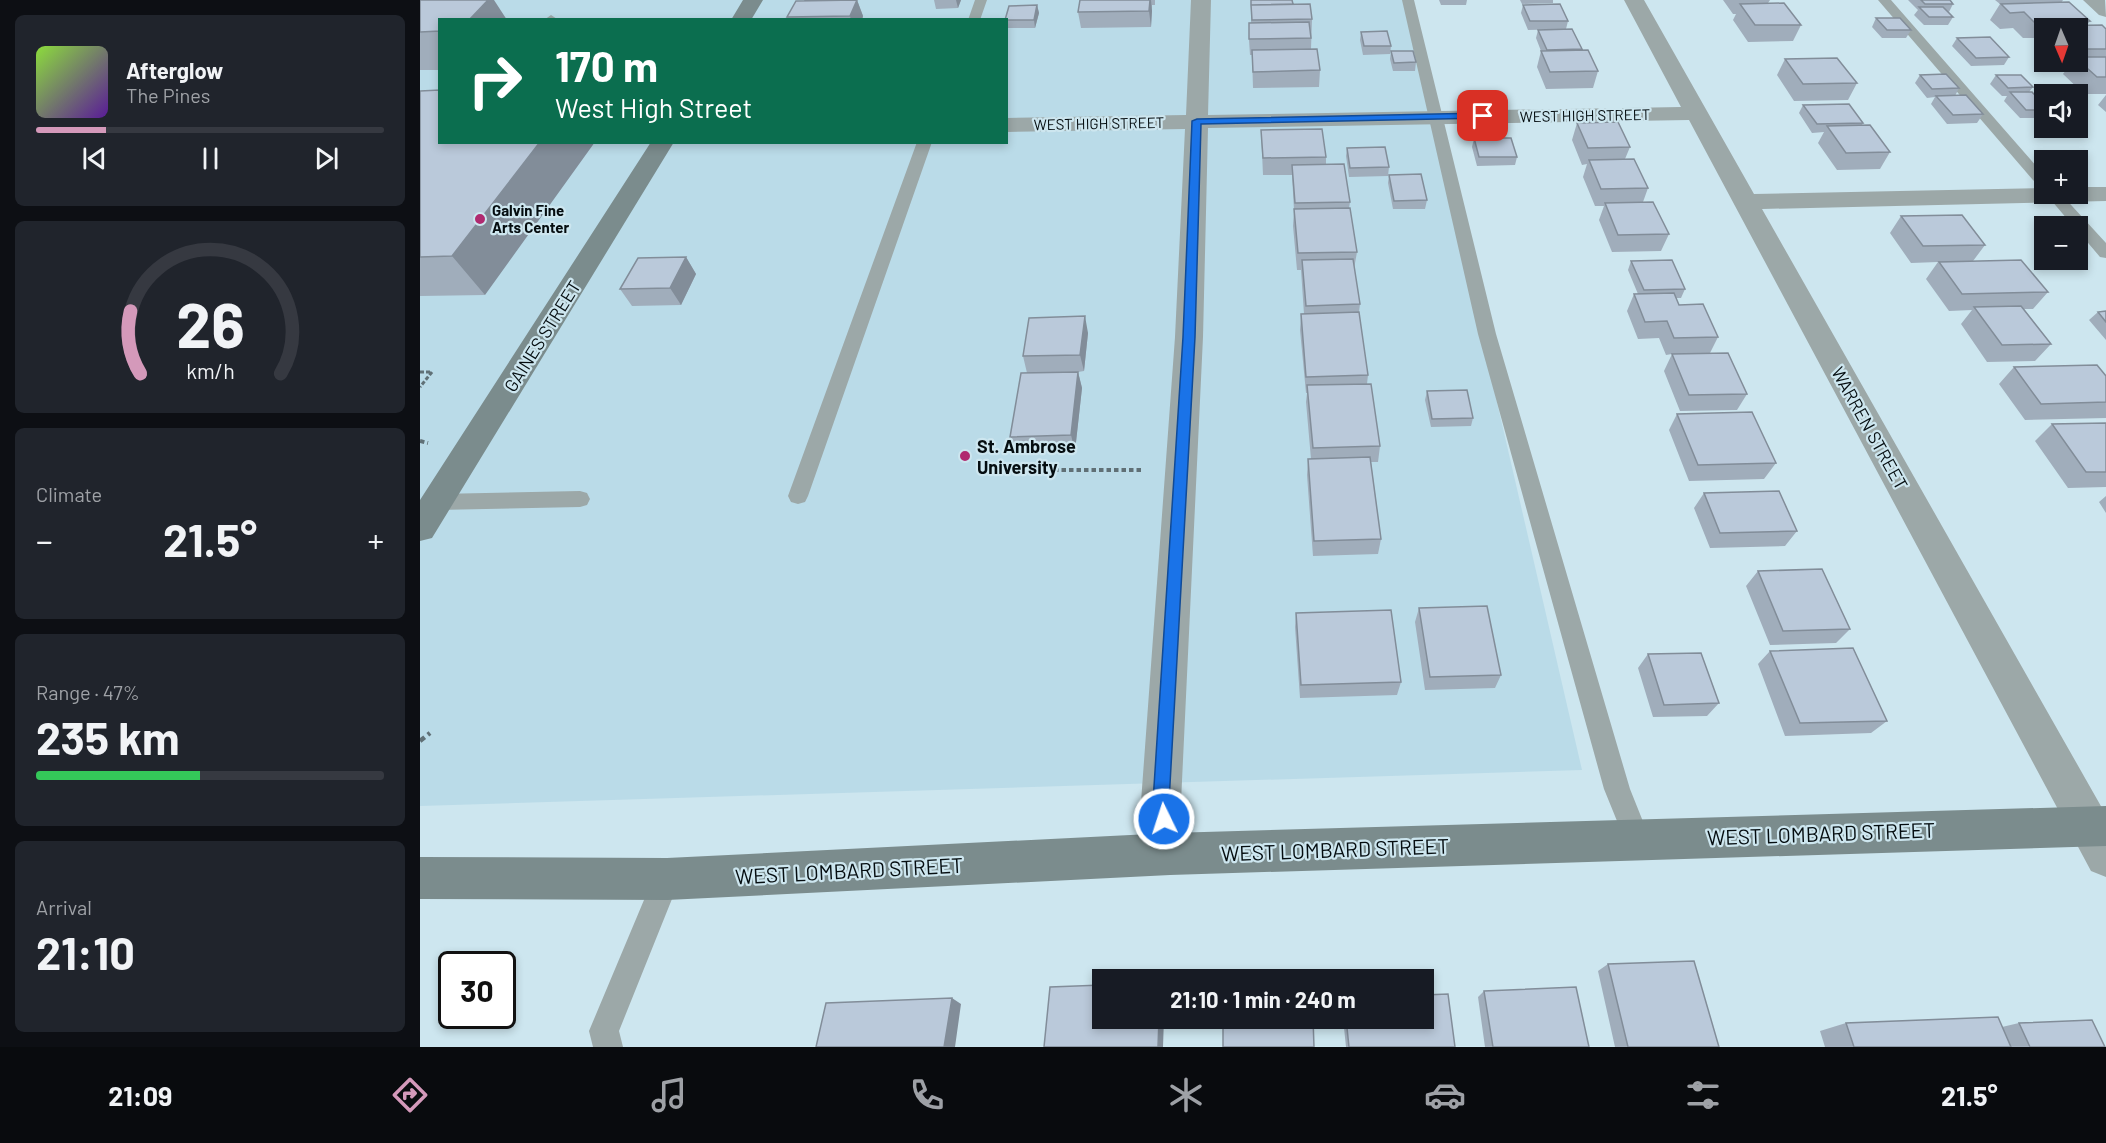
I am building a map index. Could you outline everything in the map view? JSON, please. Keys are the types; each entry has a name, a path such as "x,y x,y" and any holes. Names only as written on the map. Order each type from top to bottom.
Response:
{"street":[{"path":"742,18 753,0"},
{"path":"1170,854 1161,802 1188,349 1201,0"},
{"name":"WARREN STREET","path":"1634,0 2100,836"},
{"path":"2093,0 2106,11"},
{"name":"WEST HIGH STREET","path":"1008,125 1696,112"},
{"name":"GAINES STREET","path":"420,528 662,144"},
{"path":"1745,202 2034,192"},
{"path":"2088,193 2106,194"},
{"name":"WEST LOMBARD STREET","path":"420,878 667,879 1170,854 1637,839 2100,836"}],"lane":[{"path":"975,18 981,0"},
{"path":"1408,0 1490,345 1617,789 1637,839"},
{"path":"1884,0 2034,172"},
{"path":"798,496 924,144"},
{"path":"2063,204 2106,253"},
{"path":"437,502 580,500"},
{"path":"608,1047 604,1031 667,879"}],"path":[{"path":"420,372 432,372 420,387"},
{"path":"420,441 428,442"},
{"path":"1054,470 1154,470"},
{"path":"420,741 430,734"}],"shaded area":[{"name":"St. Ambrose University","path":"420,0 1404,0 1582,770 420,806"}],"building":[{"path":"420,0 488,0 471,18 438,18 438,31 420,32"},
{"path":"857,0 850,16 787,17 796,1"},
{"path":"1080,0 1150,0 1149,11 1078,12"},
{"path":"1251,0 1292,0 1293,4 1251,5"},
{"path":"1921,0 1950,0 1953,4 1925,4"},
{"path":"2069,2 2087,18 2034,18 2034,22 2024,12 2010,13 2001,4"},
{"path":"1784,3 1801,25 1755,25 1740,4"},
{"path":"1310,4 1312,19 1252,20 1251,5"},
{"path":"1560,4 1568,21 1530,21 1523,5"},
{"path":"1037,5 1034,20 1008,20 1006,18 1009,6"},
{"path":"1919,7 1943,7 1953,17 1929,17"},
{"path":"1876,18 1900,18 1911,30 1887,30"},
{"path":"1309,22 1311,38 1249,39 1249,23"},
{"path":"2088,25 2102,25 2106,29 2106,49 2088,49"},
{"path":"1572,29 1582,49 1547,50 1538,30"},
{"path":"1387,31 1391,46 1364,46 1361,32"},
{"path":"1990,37 2009,57 1976,58 1957,38"},
{"path":"1317,49 1320,70 1253,72 1252,50"},
{"path":"1588,50 1598,71 1550,72 1541,51"},
{"path":"1391,51 1413,51 1416,62 1394,63"},
{"path":"2088,57 2106,57 2106,77 2097,77 2088,69"},
{"path":"1837,58 1857,83 1803,84 1785,59"},
{"path":"1946,74 1959,88 1932,89 1920,75"},
{"path":"1996,75 2021,75 2033,87 2008,88"},
{"path":"438,90 438,144 538,144 452,256 420,257 420,91"},
{"path":"2010,92 2032,92 2034,94 2034,110 2026,110"},
{"path":"1966,95 1983,114 1953,115 1936,96"},
{"path":"1849,104 1863,123 1817,124 1803,105"},
{"path":"1618,122 1630,147 1588,148 1577,123"},
{"path":"1870,125 1890,152 1846,153 1827,126"},
{"path":"1322,129 1326,157 1263,158 1261,130"},
{"path":"1474,138 1511,138 1517,157 1479,157"},
{"path":"1385,147 1389,167 1350,168 1347,148"},
{"path":"1634,159 1648,188 1601,189 1589,160"},
{"path":"1344,164 1350,202 1295,203 1292,165"},
{"path":"1421,174 1427,200 1394,201 1389,175"},
{"path":"1653,202 1669,234 1618,235 1605,203"},
{"path":"1350,208 1357,252 1298,253 1294,209"},
{"path":"1962,215 1985,245 1923,246 1901,216"},
{"path":"686,257 670,288 620,289 638,258"},
{"path":"1353,259 1360,304 1306,306 1302,260"},
{"path":"1672,260 1685,289 1644,290 1631,261"},
{"path":"2021,260 2048,292 1962,294 1939,262"},
{"path":"1674,293 1679,305 1703,304 1718,337 1674,338 1667,321 1645,322 1634,294"},
{"path":"2021,306 2051,344 2002,345 1974,307"},
{"path":"2106,311 2106,322 2098,312"},
{"path":"1359,312 1368,375 1306,377 1301,314"},
{"path":"1085,316 1080,355 1023,356 1029,318"},
{"path":"1728,353 1747,394 1689,395 1672,354"},
{"path":"2097,365 2106,376 2106,402 2041,404 2014,367"},
{"path":"1078,372 1071,435 1010,437 1021,373"},
{"path":"1371,384 1380,446 1313,448 1307,385"},
{"path":"1467,390 1473,418 1432,419 1427,391"},
{"path":"1752,412 1776,463 1698,465 1677,414"},
{"path":"2106,423 2106,472 2086,472 2052,424"},
{"path":"1370,457 1381,539 1314,541 1308,459"},
{"path":"1779,491 1797,531 1720,533 1704,493"},
{"path":"1822,569 1850,629 1783,631 1758,571"},
{"path":"1487,606 1501,675 1430,677 1419,608"},
{"path":"1391,610 1401,682 1301,685 1296,613"},
{"path":"1853,648 1887,721 1800,723 1770,651"},
{"path":"1701,653 1719,703 1664,705 1648,654"},
{"path":"1694,961 1719,1047 1628,1047 1608,964"},
{"path":"1092,985 1092,1029 1159,1029 1158,1047 1044,1047 1050,987"},
{"path":"1576,987 1589,1047 1493,1047 1484,991"},
{"path":"1448,994 1455,1047 1349,1047 1347,1029 1434,1029 1434,995"},
{"path":"952,998 944,1047 816,1047 826,1003"},
{"path":"1998,1017 2011,1047 1854,1047 1846,1023"},
{"path":"2092,1020 2105,1047 2030,1047 2019,1023"},
{"path":"1223,1029 1313,1029 1314,1047 1223,1047"}],"place":[{"name":"Galvin Fine Arts Center","path":"480,219"},
{"name":"St. Ambrose University","path":"965,456"}],"route":[{"path":"1164,819 1161,802 1189,337 1197,121 1483,116"}]}
